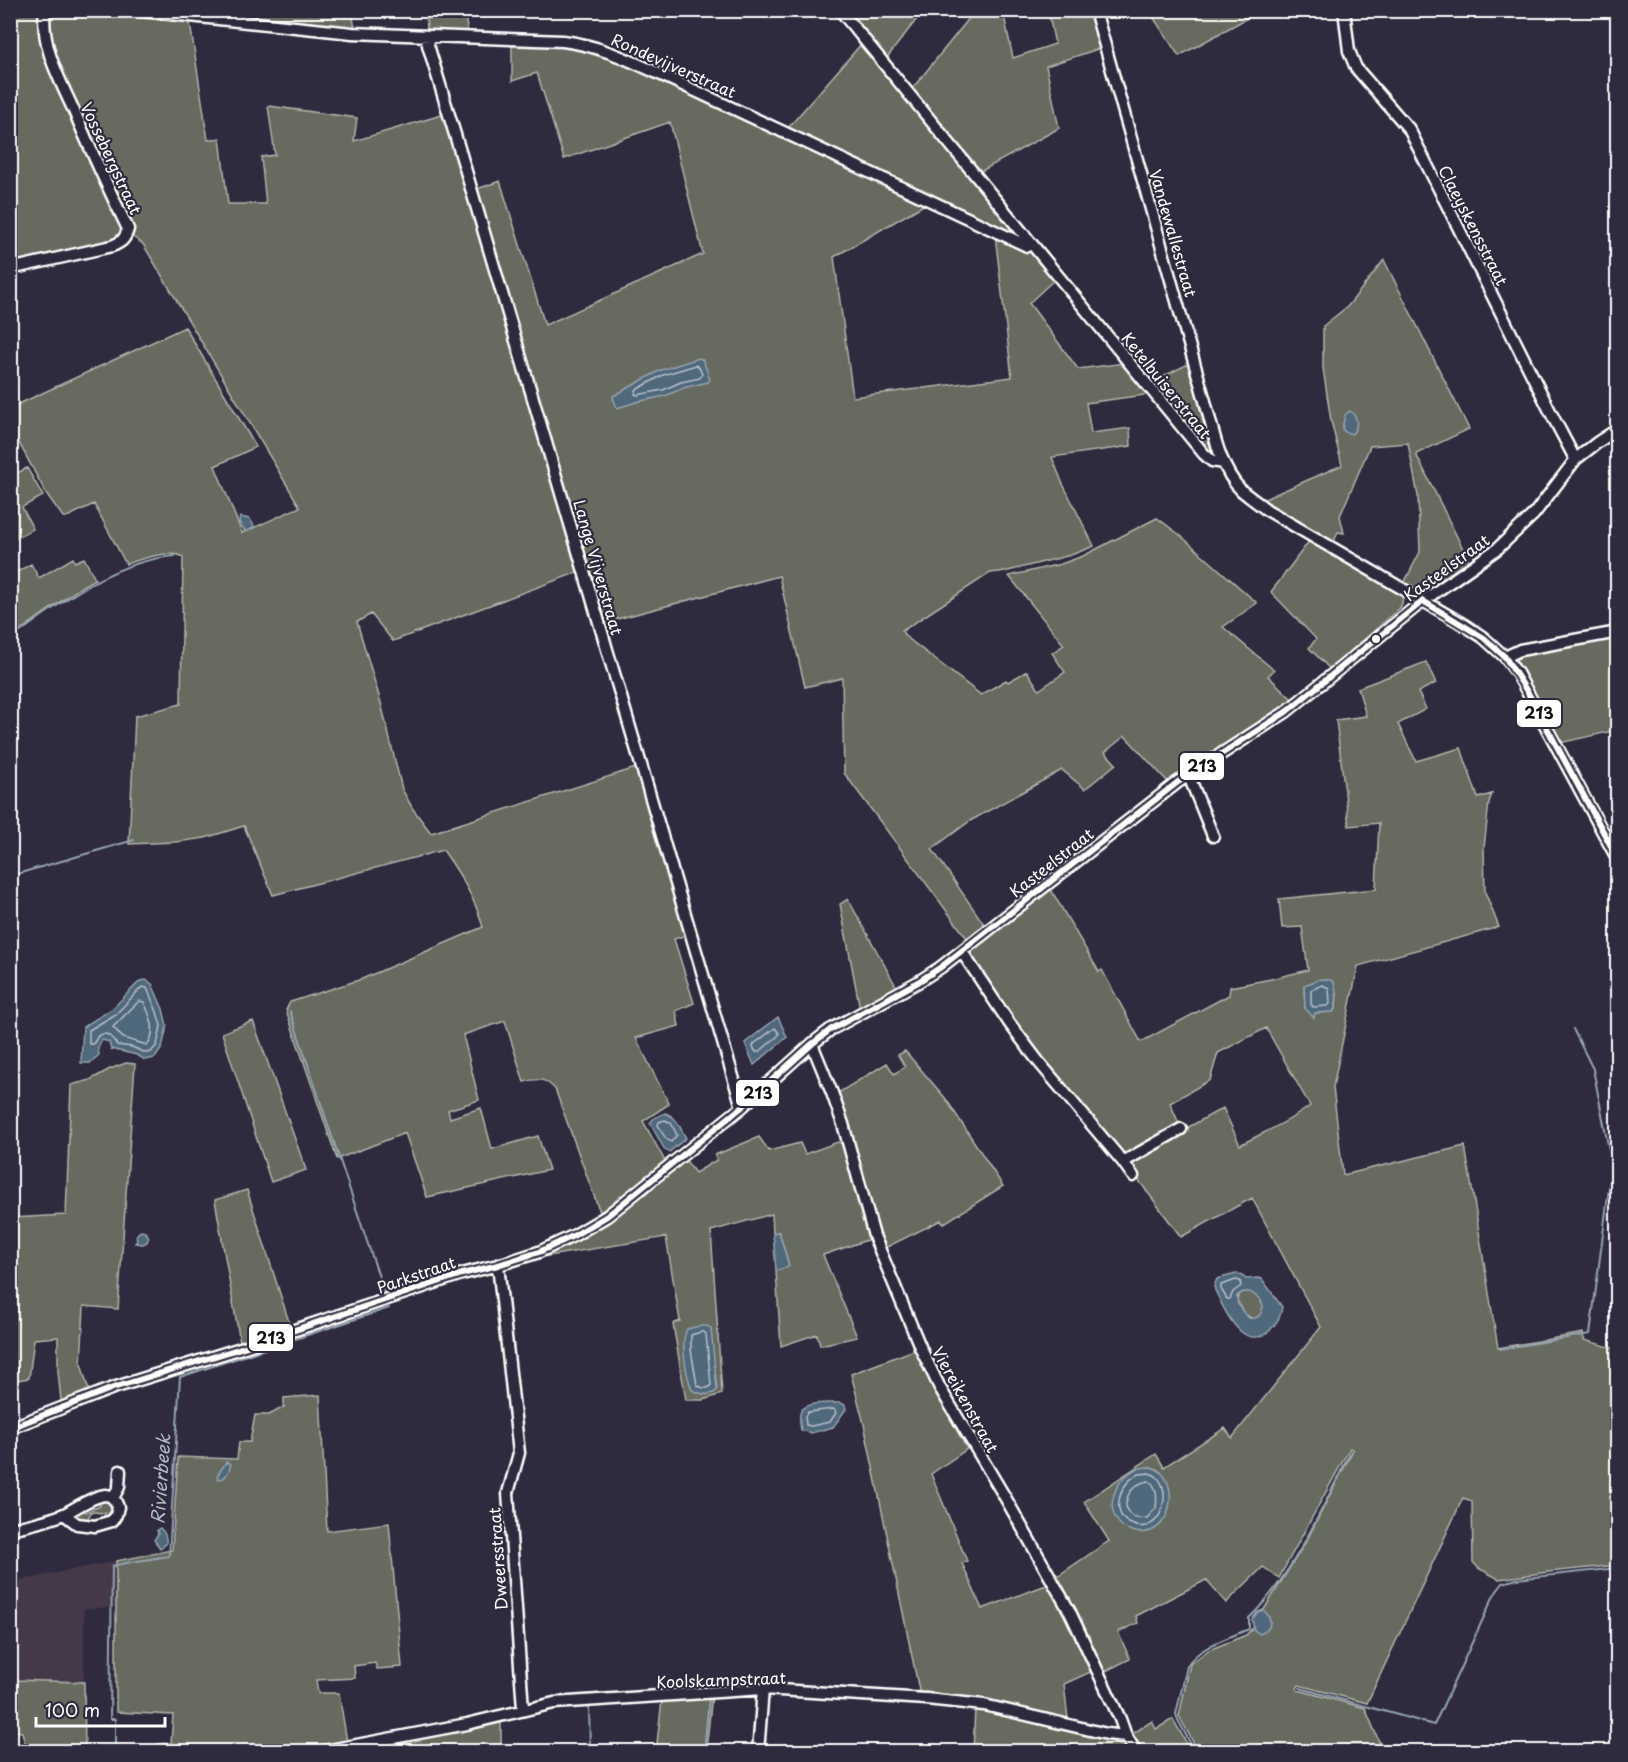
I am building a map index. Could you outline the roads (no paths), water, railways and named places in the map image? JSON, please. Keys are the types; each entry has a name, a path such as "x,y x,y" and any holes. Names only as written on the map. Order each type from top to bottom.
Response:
{"street":[{"name":"Vossebergstraat","path":"10,269 112,246 125,238 128,229 49,55 44,20 45,10"},
{"name":"Rondevijverstraat","path":"132,10 352,33 579,43 609,51 1027,246 1031,244"},
{"name":"Ketelbuiserstraat","path":"840,10 1204,454 1212,460 1224,463 1228,473 1241,490 1267,510 1484,638 1505,657 1528,693 1617,860"},
{"name":"Vandewallestraat","path":"1095,10 1224,463"},
{"name":"Claeyskensstraat","path":"1344,10 1349,51 1356,68 1409,129 1576,459"},
{"name":"Lange Vijverstraat","path":"428,36 428,45 742,1107"},
{"name":"Kasteelstraat","path":"812,1044 830,1030 918,982 962,952 1188,774 1286,712 1423,601 1497,549 1534,514 1576,459 1617,429"},
{"path":"1505,657 1520,650 1617,632"},
{"path":"1188,774 1213,836"},
{"path":"962,952 1010,1024 1038,1061 1123,1162 1132,1176"},
{"name":"Parkstraat","path":"10,1428 122,1385 275,1337 462,1274 539,1252 575,1235 607,1216 742,1107 812,1044"},
{"name":"Viereikenstraat","path":"812,1044 843,1124 874,1236 921,1349 940,1388 1070,1612 1126,1736 1136,1752"},
{"path":"1123,1162 1181,1129"},
{"name":"Dweersstraat","path":"498,1265 519,1453 508,1493 523,1709"},
{"path":"113,1498 119,1487 120,1471"},
{"path":"10,1529 64,1514 79,1505 105,1495 113,1498 118,1507 112,1521 104,1525 77,1524 64,1514"},
{"path":"758,1752 763,1689"},
{"name":"Koolskampstraat","path":"319,1752 467,1724 554,1703 763,1689 984,1705 1107,1734 1126,1736"}],"water":[{"path":"699,358 703,360 710,380 708,382 617,408 613,396 661,370"},
{"path":"1350,411 1357,422 1352,434 1342,429 1345,415"},
{"path":"240,517 250,519 253,528 248,531 244,530 239,522"},
{"path":"1321,979 1334,982 1336,1005 1333,1012 1315,1013 1314,1018 1305,1008 1304,985"},
{"path":"146,980 152,984 163,1009 167,1026 162,1048 155,1058 145,1060 137,1055 111,1049 109,1042 102,1040 98,1048 99,1055 90,1063 81,1063 83,1027 112,1009 140,981"},
{"path":"778,1017 787,1037 754,1065 745,1043"},
{"path":"665,1113 676,1120 686,1138 669,1152 665,1150 650,1123 654,1118"},
{"path":"141,1231 149,1237 147,1242 135,1243 137,1234"},
{"path":"779,1232 789,1266 776,1271 773,1233"},
{"path":"1236,1274 1246,1279 1262,1279 1282,1307 1274,1326 1260,1337 1251,1337 1243,1333 1229,1317 1215,1290 1217,1279","holes":["1243,1292 1250,1292 1260,1299 1263,1306 1261,1314 1255,1318 1249,1318 1244,1314 1237,1299 1237,1296"]},
{"path":"700,1326 711,1328 717,1390 709,1394 692,1390 685,1359 684,1342 687,1329"},
{"path":"841,1403 846,1409 833,1427 811,1433 801,1430 801,1411 813,1404"},
{"path":"226,1462 231,1464 229,1471 224,1478 218,1479 217,1476"},
{"path":"1150,1467 1160,1472 1167,1481 1170,1504 1159,1526 1149,1531 1134,1532 1123,1527 1117,1520 1112,1504 1114,1495 1122,1480 1129,1474 1138,1468"},
{"path":"160,1528 165,1535 166,1544 160,1548 154,1540"},
{"path":"1263,1610 1269,1616 1270,1623 1267,1629 1260,1634 1254,1630 1252,1619"}],"waterway":[{"path":"10,639 68,598 108,575 129,566 175,556"},
{"name":"Rivierbeek","path":"10,876 134,840"},
{"name":"Rivierbeek","path":"290,1011 384,1292"},
{"path":"1500,1349 1590,1334 1612,1165 1593,1069 1573,1029"},
{"name":"Rivierbeek","path":"115,1752 115,1719 110,1719 112,1566 169,1556 180,1377 389,1308"},
{"path":"1195,1752 1176,1714 1187,1666 1206,1648 1249,1629 1249,1618 1265,1602 1293,1562 1351,1451"},
{"path":"1300,1688 1434,1725 1494,1595 1503,1583 1517,1579 1618,1568"},
{"path":"704,1752 709,1697"},
{"path":"589,1704 590,1752"}]}
